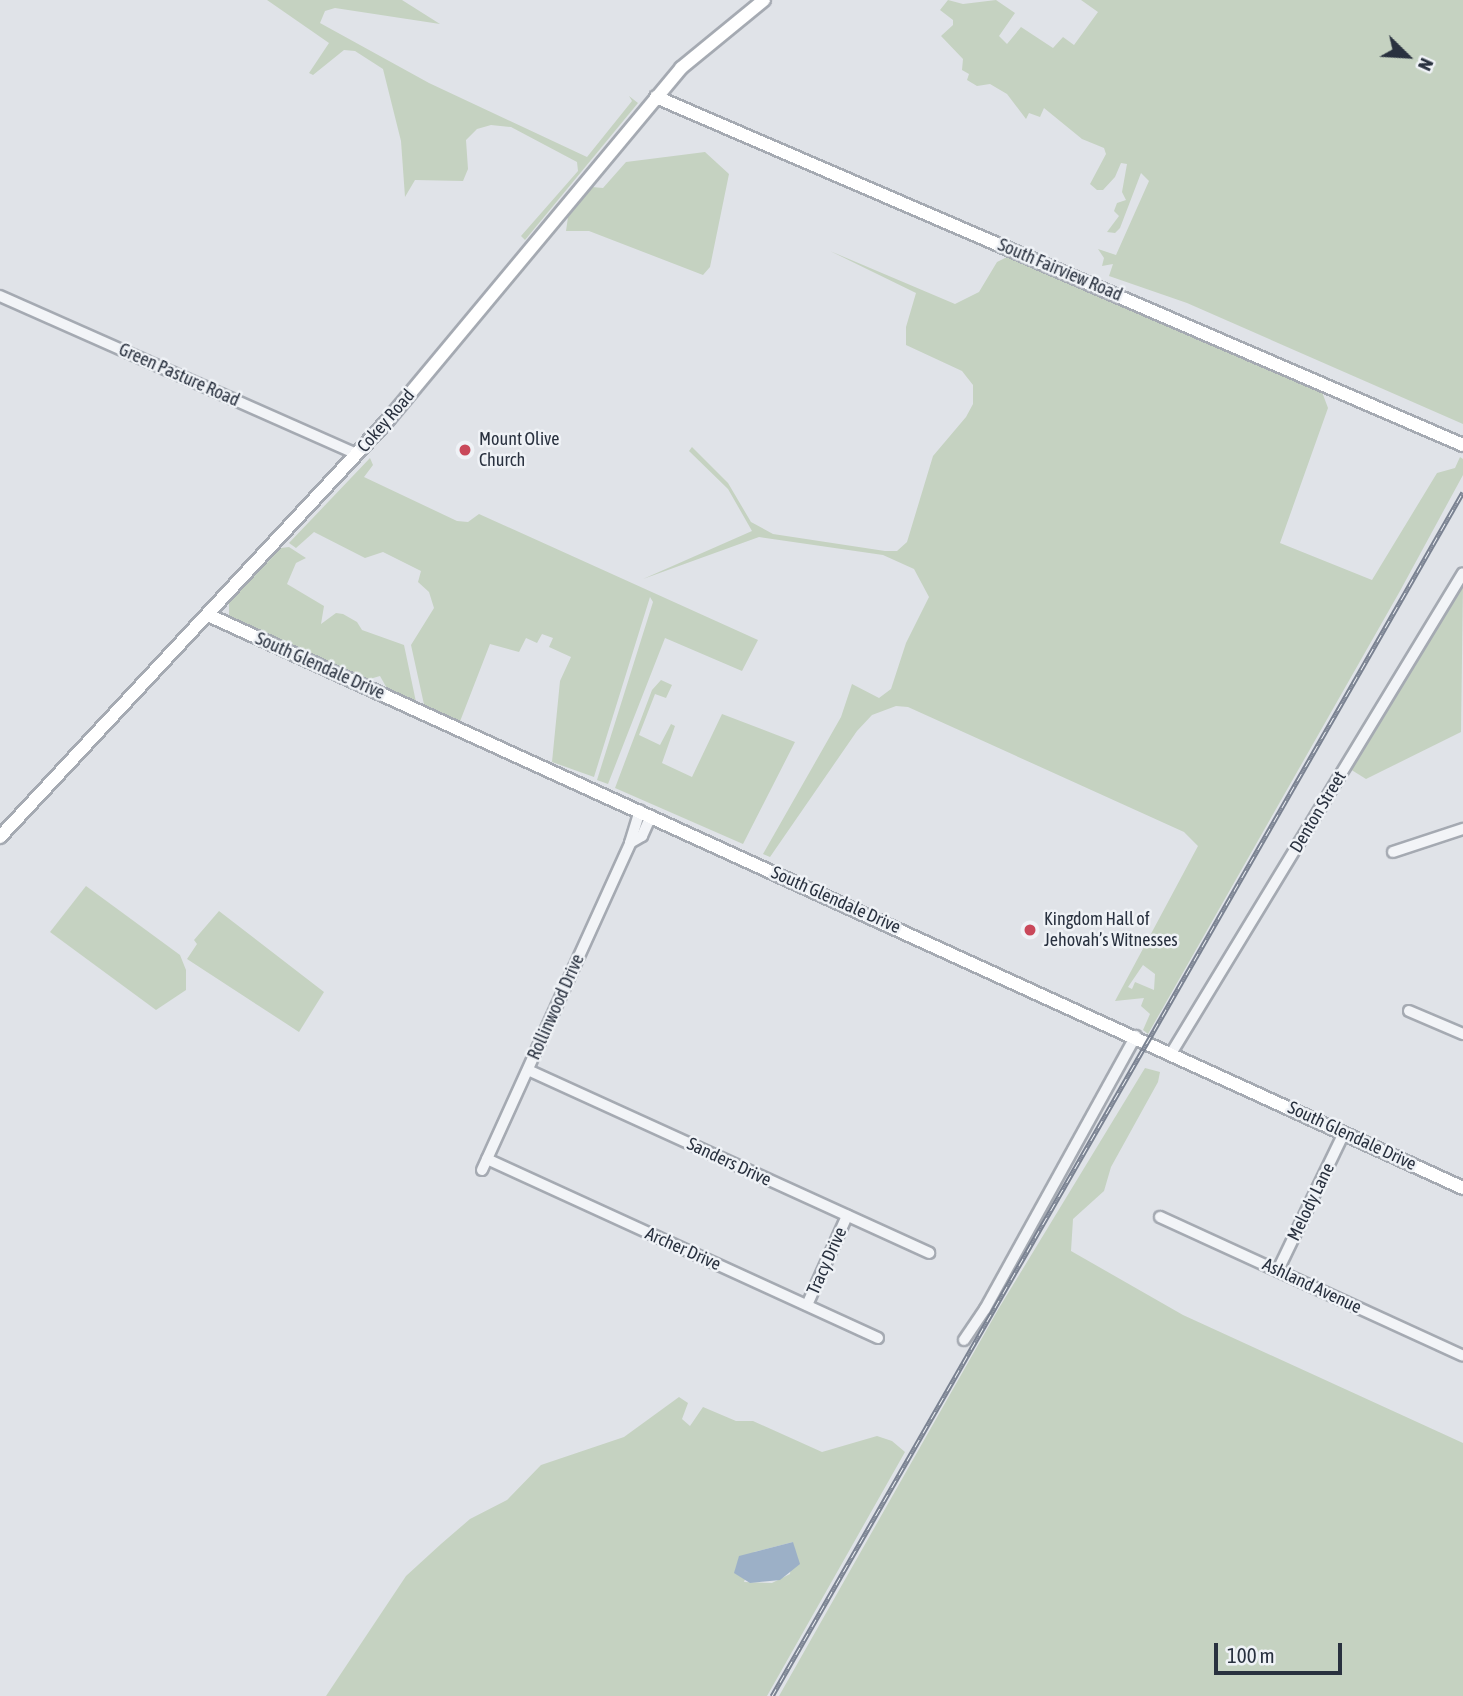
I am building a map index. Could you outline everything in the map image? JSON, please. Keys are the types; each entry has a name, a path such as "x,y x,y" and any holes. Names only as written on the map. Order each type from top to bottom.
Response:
{"main road":[{"name":"Cokey Road","path":"0,837 358,454 656,97 701,49 764,0"},
{"name":"South Fairview Road","path":"656,97 1463,445"},
{"name":"South Glendale Drive","path":"208,615 1172,1052 1463,1188"}],"street":[{"name":"Green Pasture Road","path":"0,296 358,454"},
{"name":"Denton Street","path":"1172,1052 1463,573"},
{"name":"Rollinwood Drive","path":"482,1170 645,813"},
{"path":"1393,852 1463,829"},
{"path":"1409,1011 1463,1034"},
{"path":"964,1340 985,1309 1136,1036"},
{"name":"Sanders Drive","path":"528,1070 929,1253"},
{"name":"Melody Lane","path":"1278,1270 1344,1133"},
{"name":"Archer Drive","path":"487,1160 878,1338"},
{"name":"Tracy Drive","path":"807,1305 847,1216"},
{"name":"Ashland Avenue","path":"1160,1217 1463,1356"}],"green space":[{"path":"267,0 402,0 440,24 335,8 325,11 320,23 429,83 587,157 632,101 629,96 638,103 525,240 521,236 578,171 577,162 511,127 491,125 477,129 466,140 468,169 463,181 415,180 405,197 401,141 383,69 355,51 344,50 313,75 309,73 329,43"},
{"path":"948,0 963,4 996,0 1015,13 999,36 1007,44 1021,27 1053,48 1063,37 1074,45 1098,12 1081,0 1463,0 1463,424 1187,303 1109,276 1113,264 1102,266 1104,258 1098,249 1116,255 1149,181 1141,173 1120,228 1115,233 1107,232 1119,216 1114,211 1117,203 1126,200 1122,192 1127,164 1121,163 1115,177 1103,190 1097,190 1090,184 1106,154 1104,148 1082,139 1044,108 1040,117 1029,113 1026,119 1007,94 990,84 977,86 967,80 969,74 962,70 963,59 941,36 953,25 953,20 940,10"},
{"path":"705,152 729,174 710,267 703,275 589,231 566,231 568,217 592,187 603,188 626,162"},
{"path":"830,251 955,304 979,292 997,262 1009,256 1322,392 1328,408 1280,543 1372,580 1437,473 1455,468 1460,457 1463,459 1463,475 1400,591 1148,1034 1143,1030 1150,1014 1141,1006 1144,998 1115,1001 1198,846 1184,832 908,707 896,706 872,715 857,731 770,857 763,854 841,717 852,684 879,698 891,689 906,643 929,597 914,569 883,555 759,537 643,579 752,531 728,489 689,451 692,447 728,483 751,522 773,534 885,551 897,551 907,542 933,456 966,417 973,404 973,385 962,371 906,345 906,327 916,293","holes":["1143,965 1155,974 1154,990 1135,982 1132,989 1128,987"]},
{"path":"370,458 373,465 364,477 457,521 468,522 479,514 758,640 742,671 665,638 608,784 597,780 653,602 650,597 594,777 552,762 560,681 571,657 549,647 553,638 542,634 537,643 526,638 519,652 490,644 459,724 425,709 411,645 434,608 429,592 418,582 421,571 383,552 365,558 314,532 296,548 289,543"},
{"path":"289,547 306,558 296,563 287,584 324,606 321,624 336,613 343,614 357,622 362,630 404,645 416,702 389,692 380,676 363,681 229,617 229,603 281,548"},
{"path":"1463,582 1461,732 1366,779 1350,769"},
{"path":"661,680 672,685 666,698 655,694 639,735 660,745 671,724 675,726 662,763 692,777 722,714 795,742 743,844 615,788 652,690"},
{"path":"86,886 180,955 186,970 186,990 156,1010 50,932"},
{"path":"219,911 324,992 299,1032 187,959 197,944 194,940"},
{"path":"1145,1068 1160,1072 1158,1082 1111,1167 1104,1191 1073,1219 1071,1251 1183,1315 1463,1443 1463,1696 779,1696 999,1308"},
{"path":"679,1397 688,1403 682,1419 690,1426 703,1407 736,1421 753,1421 822,1452 877,1436 892,1441 905,1452 767,1696 326,1696 406,1576 441,1544 470,1519 507,1500 541,1465 624,1437","holes":["793,1542 790,1574 772,1583 744,1582 754,1552"]}],"water":[{"path":"793,1542 800,1564 780,1580 750,1583 734,1573 739,1556"}],"railway":[{"path":"772,1696 1463,492"}],"place":[{"name":"Mount Olive Church","path":"465,450"},
{"name":"Kingdom Hall of Jehovah’s Witnesses","path":"1030,930"}]}
